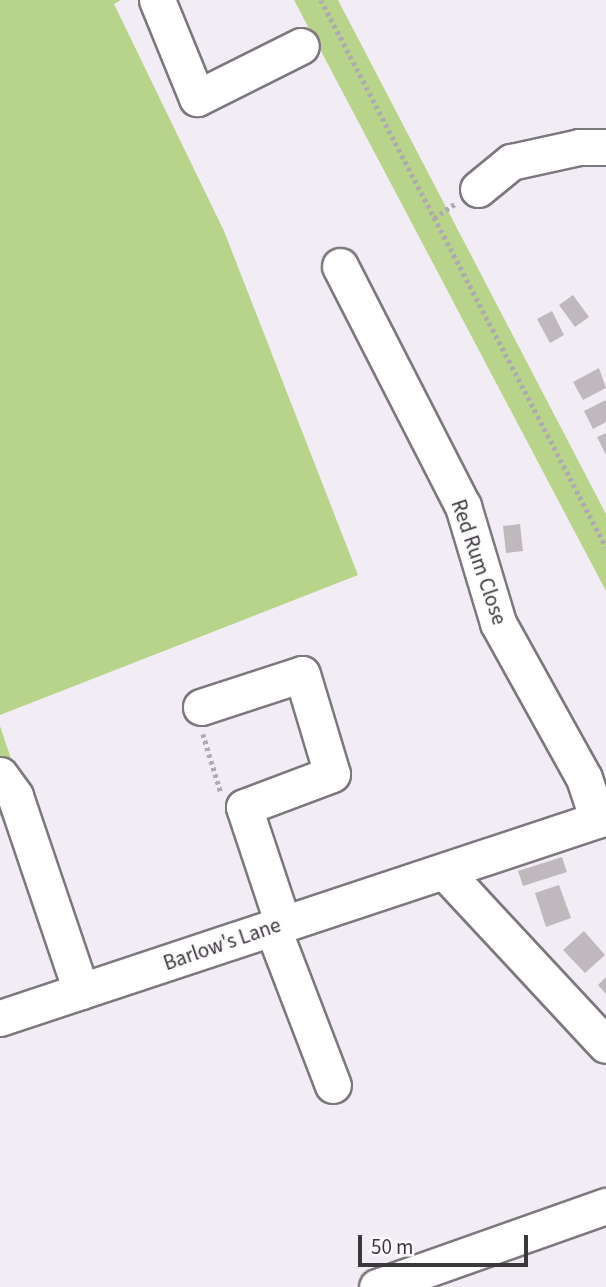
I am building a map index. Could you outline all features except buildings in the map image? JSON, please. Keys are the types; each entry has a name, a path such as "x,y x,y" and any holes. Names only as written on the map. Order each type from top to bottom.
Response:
{"street":[{"path":"157,0 197,98 301,46"},
{"path":"478,189 511,162 579,147 606,148"},
{"name":"Red Rum Close","path":"340,266 463,506 498,623 584,778 602,818"},
{"path":"201,706 302,674 331,774 244,807 278,926 333,1085"},
{"path":"0,775 15,796 81,991"},
{"name":"Barlow's Lane","path":"0,1018 602,818"},
{"path":"445,872 606,1045"},
{"path":"377,1287 606,1206"}],"path":[{"path":"321,0 606,547"},
{"path":"201,706 194,708 229,813 244,807"}],"green space":[{"path":"0,0 121,0 114,4 224,231 358,575 0,715"},
{"path":"294,0 338,0 606,514 606,591"},
{"path":"0,726 27,806 0,816"}]}
